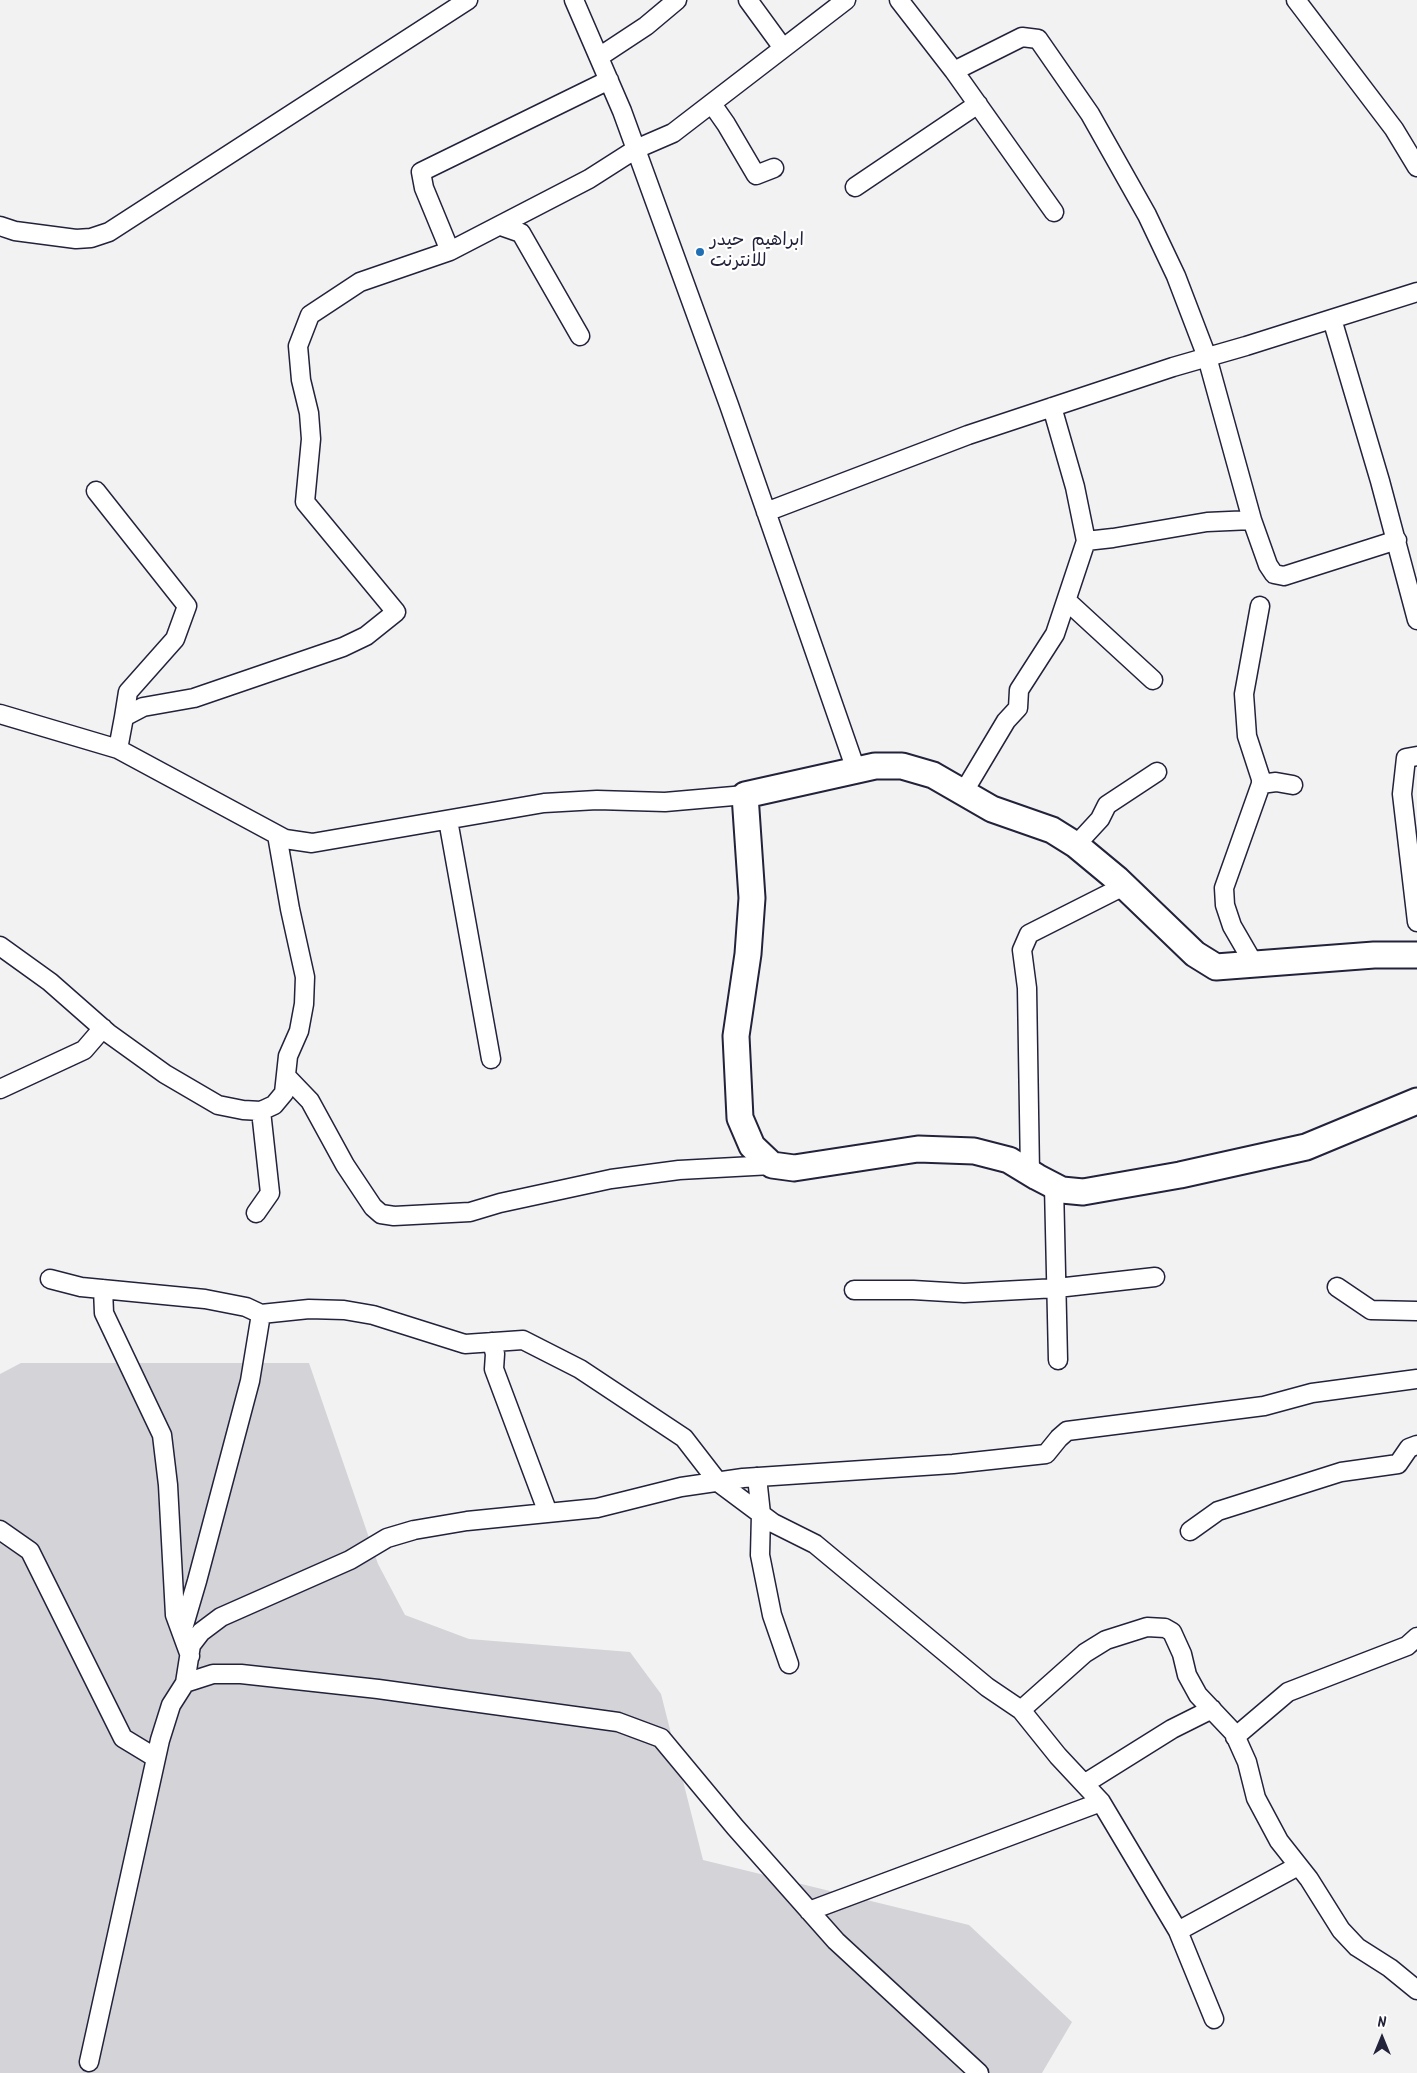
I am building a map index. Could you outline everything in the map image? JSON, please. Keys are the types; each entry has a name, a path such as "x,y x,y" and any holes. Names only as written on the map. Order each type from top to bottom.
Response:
{"street":[{"path":"0,226 15,231 76,239 91,238 109,232 468,0"},
{"path":"574,0 609,80 636,149 856,770"},
{"path":"599,57 646,26 677,0"},
{"path":"748,0 783,48"},
{"path":"124,717 143,707 194,698 343,647 366,636 396,612 305,502 311,439 301,380 298,346 310,316 360,282 450,251 589,179 636,149 673,133 846,0"},
{"path":"899,0 954,71 1054,212"},
{"path":"1296,0 1394,129 1417,167"},
{"path":"954,71 1022,37 1038,39 1090,114 1147,215 1176,276 1207,357 1252,520 1268,565 1274,574 1284,576 1397,540"},
{"path":"450,251 424,188 421,172 609,80"},
{"path":"712,104 756,175 774,168"},
{"path":"855,188 978,104"},
{"path":"501,226 521,233 580,336"},
{"path":"766,512 968,435 1207,357 1417,292"},
{"path":"1332,319 1397,540 1417,620"},
{"path":"963,793 1006,721 1018,708 1019,690 1055,634 1086,541 1075,487 1052,407"},
{"path":"96,490 187,606 175,639 128,692 118,749"},
{"path":"1086,541 1207,522 1252,520"},
{"path":"1067,601 1153,680"},
{"path":"1254,964 1232,926 1225,905 1224,888 1261,784 1247,736 1244,694 1260,606"},
{"path":"0,714 118,749 285,840 312,844 544,803 597,800 665,802 745,795 875,766 902,766 934,775 992,810 1052,830 1076,845 1124,886 1195,954 1216,967 1374,954 1417,955"},
{"path":"1417,756 1406,758 1402,794 1417,922"},
{"path":"1076,845 1100,819 1107,805 1157,772"},
{"path":"1261,784 1276,782 1293,785"},
{"path":"745,795 752,898 748,954 736,1036 740,1118 752,1146 772,1165"},
{"path":"448,820 462,909 491,1060"},
{"path":"0,946 50,982 103,1028 165,1074 218,1105 243,1110 261,1110 274,1105 284,1094 288,1056 299,1032 304,1004 305,977 290,909 277,835"},
{"path":"1030,1173 1027,988 1022,950 1029,934 1124,886"},
{"path":"0,1089 84,1050 103,1028"},
{"path":"286,1076 310,1101 345,1165 373,1206 381,1214 412,1215 470,1212 500,1202 611,1179 680,1170 772,1165 794,1168 918,1149 974,1151 1009,1160 1062,1190 1083,1192 1180,1174 1296,1149 1323,1140 1417,1101"},
{"path":"256,1213 270,1193 261,1110"},
{"path":"1054,1186 1058,1360"},
{"path":"854,1290 913,1290 964,1293 1057,1288 1155,1277"},
{"path":"50,1279 81,1287 205,1298 246,1307 260,1314 309,1309 344,1310 373,1315 465,1344 523,1340 580,1369 684,1438 718,1482 773,1523 815,1544 987,1687 1021,1710 1058,1756 1101,1802 1178,1932 1214,2019"},
{"path":"1336,1287 1371,1310 1417,1311"},
{"path":"104,1289 104,1313 162,1435 168,1485 175,1616 190,1656"},
{"path":"182,1632 250,1381 260,1314"},
{"path":"492,1342 496,1354 494,1369 548,1513"},
{"path":"89,2062 156,1758 172,1705 185,1683 191,1645 201,1632 221,1618 350,1560 387,1538 414,1530 467,1522 597,1508 682,1487 757,1477 953,1464 1046,1454 1067,1431 1264,1406 1312,1393 1417,1379"},
{"path":"1190,1531 1218,1511 1341,1472 1398,1464 1409,1448 1417,1445"},
{"path":"757,1477 762,1514 760,1555 772,1616 789,1664"},
{"path":"0,1530 30,1551 123,1738 156,1758"},
{"path":"1021,1710 1086,1653 1106,1640 1147,1627 1165,1628 1172,1632 1182,1654 1188,1675 1198,1695 1235,1737 1248,1762 1256,1798 1279,1841 1309,1879 1341,1930 1357,1947 1390,1968 1417,1990"},
{"path":"1235,1737 1288,1692 1407,1646 1417,1637"},
{"path":"185,1683 213,1674 241,1674 368,1688 618,1722 661,1738 734,1827 836,1941 979,2073"},
{"path":"1084,1784 1172,1729 1212,1710"},
{"path":"809,1911 1101,1802"},
{"path":"1178,1932 1298,1866"}],"shaded area":[{"path":"21,1363 309,1363 378,1564 405,1615 469,1639 630,1652 661,1694 703,1860 969,1925 1072,2022 1042,2073 0,2073 0,1374"}],"place":[{"name":"ابراهيم حيدر للانترنت","path":"700,252"}]}
